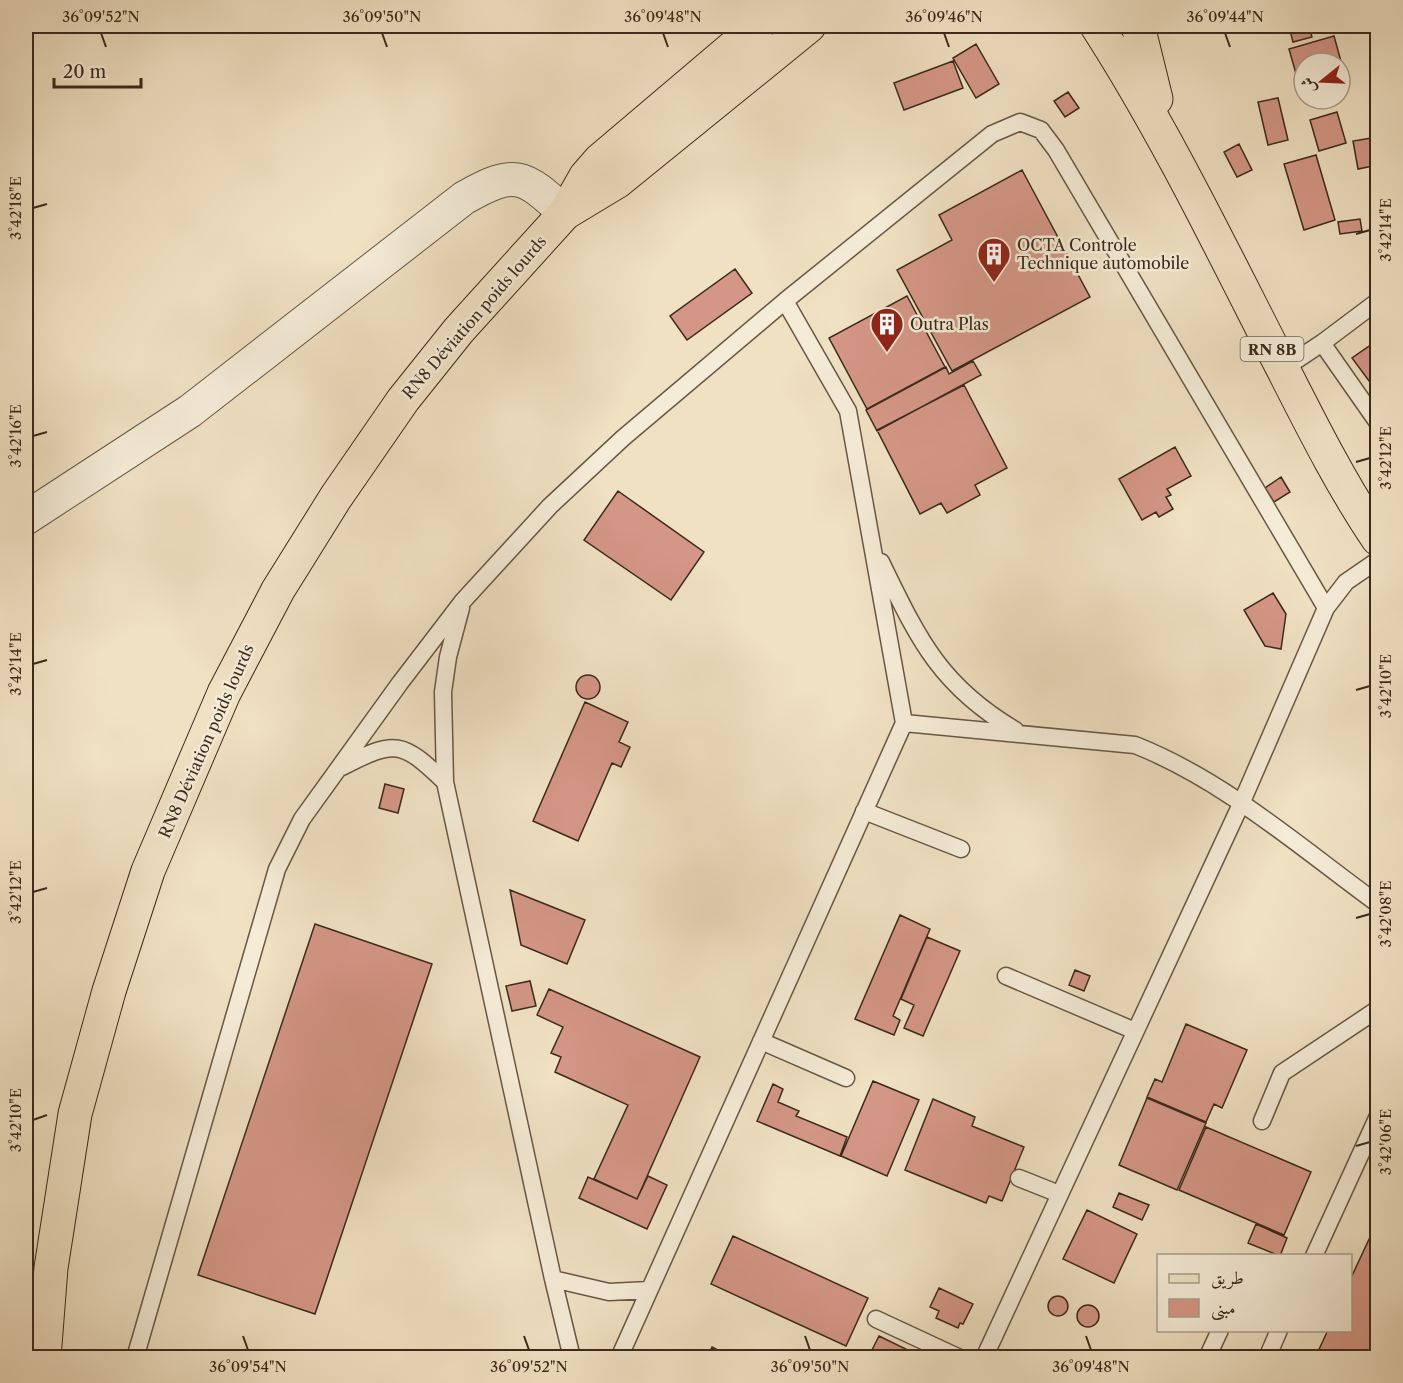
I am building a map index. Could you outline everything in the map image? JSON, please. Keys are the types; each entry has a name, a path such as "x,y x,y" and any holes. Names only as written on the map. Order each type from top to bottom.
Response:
{"main road":[{"path":"565,213 586,176 615,144 758,26"},
{"path":"565,213 618,181 809,26"},
{"name":"RN 8B","path":"1097,26 1172,156 1361,515 1377,539"},
{"name":"RN 8B","path":"1138,26 1172,156"},
{"name":"RN8 Déviation poids lourds","path":"44,1358 51,1268 78,1103 109,991 148,871 225,693 278,590 336,497 403,400 459,330 565,213"}],"street":[{"path":"26,518 190,411 473,193 492,182 519,178 536,186 565,213"}],"lane":[{"path":"135,1358 277,869 302,819 337,769 462,602 550,506 615,445 785,301 992,134 1020,122 1041,130 1056,150 1326,608"},
{"path":"619,1358 904,723 848,411 785,301"},
{"path":"1283,369 1377,301"},
{"path":"1322,343 1377,423"},
{"path":"871,542 910,622 934,660 964,694 982,710 1021,733"},
{"path":"984,1358 1241,804 1326,608 1346,582 1377,560"},
{"path":"462,602 448,657 443,692 445,782 572,1358"},
{"path":"904,723 1135,745 1167,758 1241,804 1377,904"},
{"path":"337,769 374,750 398,746 418,756 445,782"},
{"path":"864,811 961,849"},
{"path":"1006,976 1135,1031"},
{"path":"1262,1121 1282,1073 1377,1010"},
{"path":"761,1041 846,1078"},
{"path":"1315,1254 1377,1116"},
{"path":"1019,1178 1059,1194"},
{"path":"553,1279 609,1292 649,1290"},
{"path":"876,1318 939,1353 960,1358"},
{"path":"1207,1358 1219,1332"},
{"path":"1267,1358 1278,1332"}],"building":[{"path":"1289,26 1309,26 1312,37 1293,42"},
{"path":"1334,36 1338,51 1292,51 1292,60 1289,49"},
{"path":"976,44 999,84 976,98 953,58"},
{"path":"953,61 963,88 904,110 894,83"},
{"path":"1068,92 1079,108 1065,117 1054,101"},
{"path":"1278,98 1288,140 1268,145 1258,102"},
{"path":"1337,112 1346,143 1319,151 1310,120"},
{"path":"1378,137 1378,165 1358,169 1353,141"},
{"path":"1239,144 1252,170 1237,177 1224,152"},
{"path":"1316,155 1335,220 1304,230 1284,164"},
{"name":"OCTA Controle Technique automobile","path":"1022,170 1090,297 952,371 897,270 952,240 939,215"},
{"path":"1360,219 1362,231 1340,234 1338,222"},
{"path":"735,269 752,293 687,340 670,316"},
{"name":"Outra Plas","path":"907,296 945,367 867,409 829,338"},
{"path":"1378,340 1378,393 1352,358"},
{"path":"973,361 981,375 877,431 866,410 946,367 949,374"},
{"path":"964,385 1007,468 975,485 980,495 947,513 941,503 920,514 877,430"},
{"path":"1175,447 1191,476 1167,489 1171,495 1166,497 1173,509 1159,517 1156,512 1142,520 1119,479"},
{"path":"1281,477 1290,492 1274,502 1265,488"},
{"path":"618,491 704,552 671,600 584,540"},
{"path":"1273,593 1286,614 1281,649 1265,646 1244,610"},
{"path":"588,675 596,679 600,687 596,695 588,699 580,695 576,687 580,679"},
{"path":"585,702 628,722 619,742 630,747 621,767 612,763 578,841 533,821"},
{"path":"385,784 404,789 398,813 379,808"},
{"path":"510,890 585,920 567,964 521,945"},
{"path":"900,915 930,929 893,1016 900,1020 894,1035 855,1019"},
{"path":"315,924 432,964 315,1314 198,1275"},
{"path":"927,937 960,951 923,1036 904,1028 914,1005 901,999"},
{"path":"1075,970 1090,976 1084,991 1069,985"},
{"path":"530,981 536,1006 512,1011 506,986"},
{"path":"549,989 700,1057 637,1199 594,1179 628,1105 555,1072 561,1057 551,1053 563,1027 537,1015"},
{"path":"1186,1024 1247,1050 1222,1108 1214,1104 1206,1122 1147,1097 1155,1079 1162,1082"},
{"path":"873,1081 919,1100 887,1176 841,1156"},
{"path":"773,1084 783,1089 778,1102 799,1111 796,1116 847,1137 840,1156 757,1121"},
{"path":"1147,1098 1206,1123 1177,1190 1119,1165"},
{"path":"933,1099 975,1117 972,1126 1024,1147 1002,1201 989,1196 986,1203 905,1170"},
{"path":"1206,1127 1311,1172 1284,1235 1179,1190"},
{"path":"648,1176 667,1185 647,1229 579,1198 588,1177 637,1199"},
{"path":"1119,1193 1149,1205 1142,1220 1113,1207"},
{"path":"1087,1210 1137,1234 1114,1283 1063,1259"},
{"path":"1378,1220 1378,1358 1315,1358 1327,1332 1352,1332 1352,1276"},
{"path":"1256,1224 1287,1238 1281,1254 1275,1254 1248,1243"},
{"path":"733,1236 868,1298 846,1346 711,1284"},
{"path":"939,1288 973,1304 963,1324 960,1323 958,1328 936,1318 939,1311 930,1307"},
{"path":"1054,1296 1062,1296 1068,1302 1068,1310 1062,1316 1054,1316 1048,1310 1048,1302"},
{"path":"1088,1305 1096,1308 1099,1316 1096,1324 1088,1327 1080,1324 1077,1316 1080,1308"},
{"path":"879,1336 914,1353 911,1358 868,1358"},
{"path":"712,1347 733,1358 707,1358"}],"place":[{"name":"OCTA Controle Technique automobile","path":"994,283"},
{"name":"Outra Plas","path":"887,353"}]}
